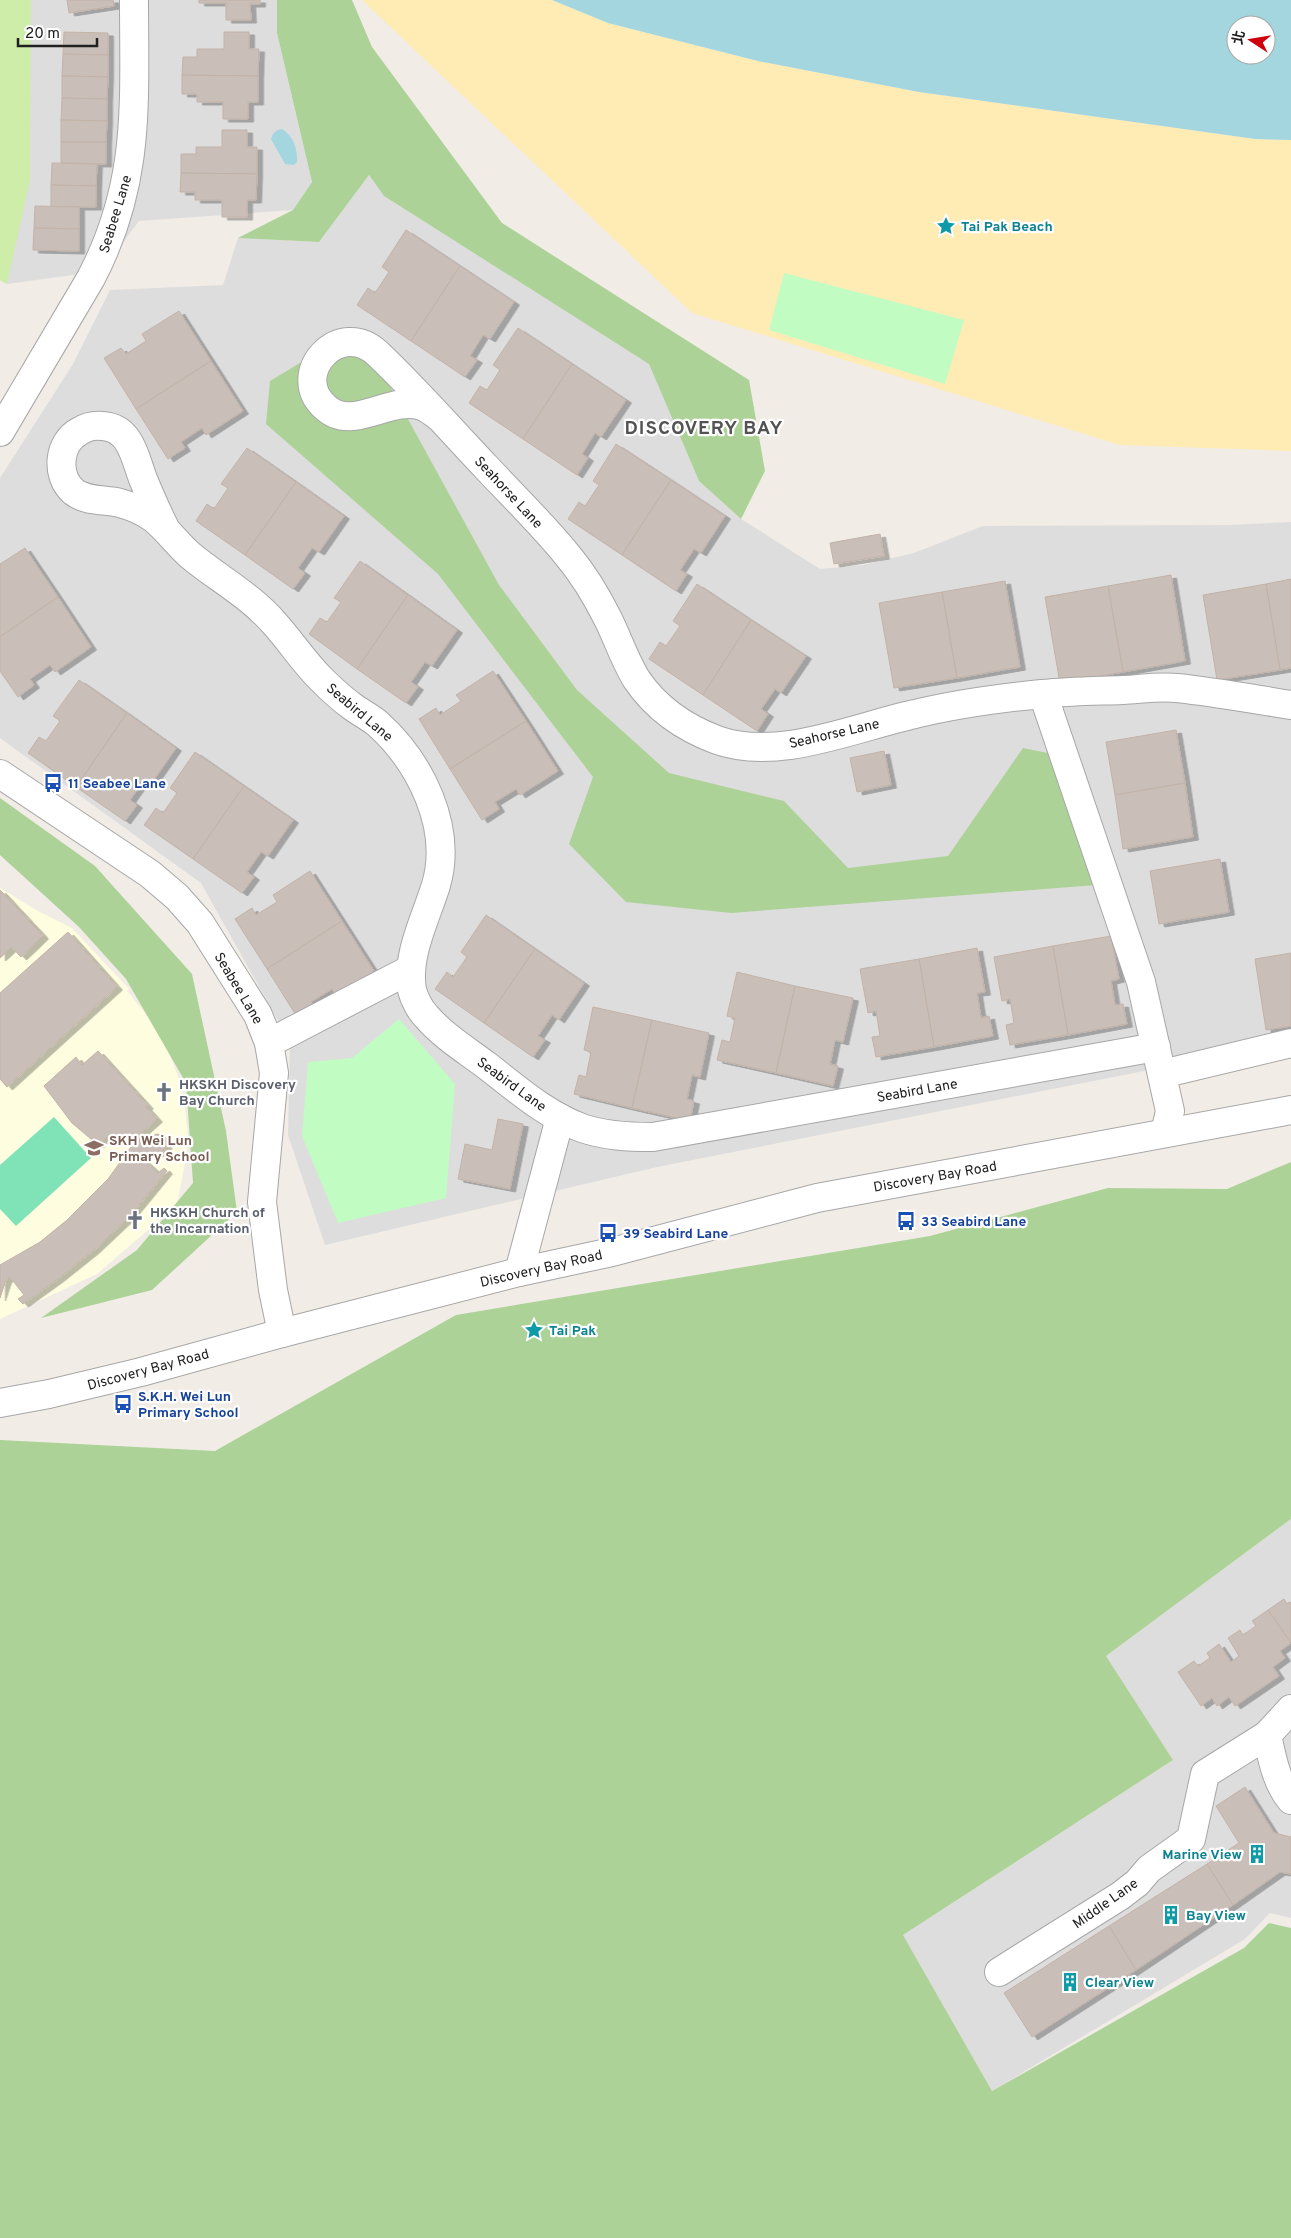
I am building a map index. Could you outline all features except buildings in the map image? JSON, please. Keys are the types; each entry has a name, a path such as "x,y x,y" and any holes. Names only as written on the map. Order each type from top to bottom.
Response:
{"street":[{"name":"Seabee Lane","path":"0,432 94,272 120,210 129,167 133,132 134,0"},
{"name":"Seahorse Lane","path":"439,417 549,533 571,560 603,610 637,680 660,707 688,727 720,741 754,747 789,745 917,713 1043,694 1174,687 1291,705"},
{"name":"Seabird Lane","path":"165,528 189,554 245,594 262,609 318,677 351,706 373,720 392,737 409,757 422,780 432,804 438,829 440,855 437,881 416,946 411,968 413,992 423,1013 440,1030 540,1106 560,1118 582,1128 605,1134 653,1137 1156,1047"},
{"path":"1043,694 1132,955 1156,1047 1170,1111 1165,1134"},
{"name":"Seabee Lane","path":"0,774 150,874 177,896 200,923 258,1015 269,1043 274,1073 262,1202 273,1290 282,1333"},
{"path":"269,1043 411,968"},
{"path":"1162,1074 1291,1043"},
{"name":"Discovery Bay Road","path":"0,1403 49,1394 141,1372 282,1333 519,1272 612,1252 817,1198 1291,1110"},
{"name":"Seabird Lane","path":"519,1272 560,1118"},
{"name":"Middle Lane","path":"999,1972 1120,1896 1137,1883 1149,1869 1191,1839 1205,1774 1267,1735 1291,1709"},
{"path":"1267,1735 1273,1763 1283,1790 1291,1800"}],"shaded area":[{"path":"0,0 277,0 277,33 312,182 293,210 139,221 102,271 7,284 0,280"},
{"path":"369,175 384,196 650,364 699,481 741,519 820,569 863,565 914,553 983,526 1227,525 1291,522 1291,1042 657,1167 325,1245 288,1135 290,1042 201,883 0,738 0,478 73,364 110,290 223,285 238,238 319,242"},
{"name":"SKH Wei Lun Primary School","path":"0,888 38,911 72,928 129,989 127,991 151,1020 165,1043 179,1079 185,1107 188,1138 177,1205 97,1274 0,1319"},
{"path":"1291,1519 1291,1918 1270,1913 1245,1939 992,2091 903,1935 1173,1760 1106,1656"}],"green space":[{"path":"0,0 31,0 30,179 7,284 0,280"},
{"path":"277,0 352,0 372,47 502,223 749,380 765,471 741,519 699,481 649,364 384,196 369,175 319,242 238,238 293,210 312,182 277,33"},
{"path":"784,273 964,320 945,384 769,330"},
{"path":"358,328 499,585 577,690 669,773 784,801 848,868 948,856 1023,748 1048,753 1096,885 731,913 626,902 569,844 593,777 438,574 266,424 270,381"},
{"path":"0,798 95,866 192,974 226,1131 237,1212 152,1290 41,1318 137,1250 193,1183 186,1083 126,979 79,927 0,855"},
{"path":"399,1019 455,1084 446,1198 338,1223 302,1136 308,1062 352,1058"},
{"path":"54,1117 91,1158 16,1226 0,1209 0,1165"},
{"path":"1291,1162 1291,1519 1106,1656 1173,1760 903,1935 992,2091 1244,1948 1269,1923 1291,1928 1291,2238 0,2238 0,1440 215,1451 456,1315 930,1236 1108,1188 1227,1189"}],"sand":[{"name":"Tai Pak Beach","path":"362,0 552,0 608,23 758,61 919,92 1255,139 1291,140 1291,451 1120,445 692,313"}],"water":[{"path":"552,0 1291,0 1291,140 1255,139 919,92 758,61 608,23"},
{"path":"282,129 292,139 296,148 297,162 294,165 285,164 271,139 275,132"}],"place":[{"name":"Tai Pak Beach","path":"946,226"},
{"name":"11 Seabee Lane","path":"53,783"},
{"name":"HKSKH Discovery Bay Church","path":"164,1092"},
{"name":"SKH Wei Lun Primary School","path":"94,1148"},
{"name":"HKSKH Church of the Incarnation","path":"135,1220"},
{"name":"33 Seabird Lane","path":"906,1221"},
{"name":"39 Seabird Lane","path":"608,1233"},
{"name":"Tai Pak","path":"534,1330"},
{"name":"S.K.H. Wei Lun Primary School","path":"123,1404"},
{"name":"Marine View","path":"1257,1854"},
{"name":"Bay View","path":"1171,1915"},
{"name":"Clear View","path":"1070,1982"}],"district":[{"name":"DISCOVERY BAY","path":"704,427"}]}
